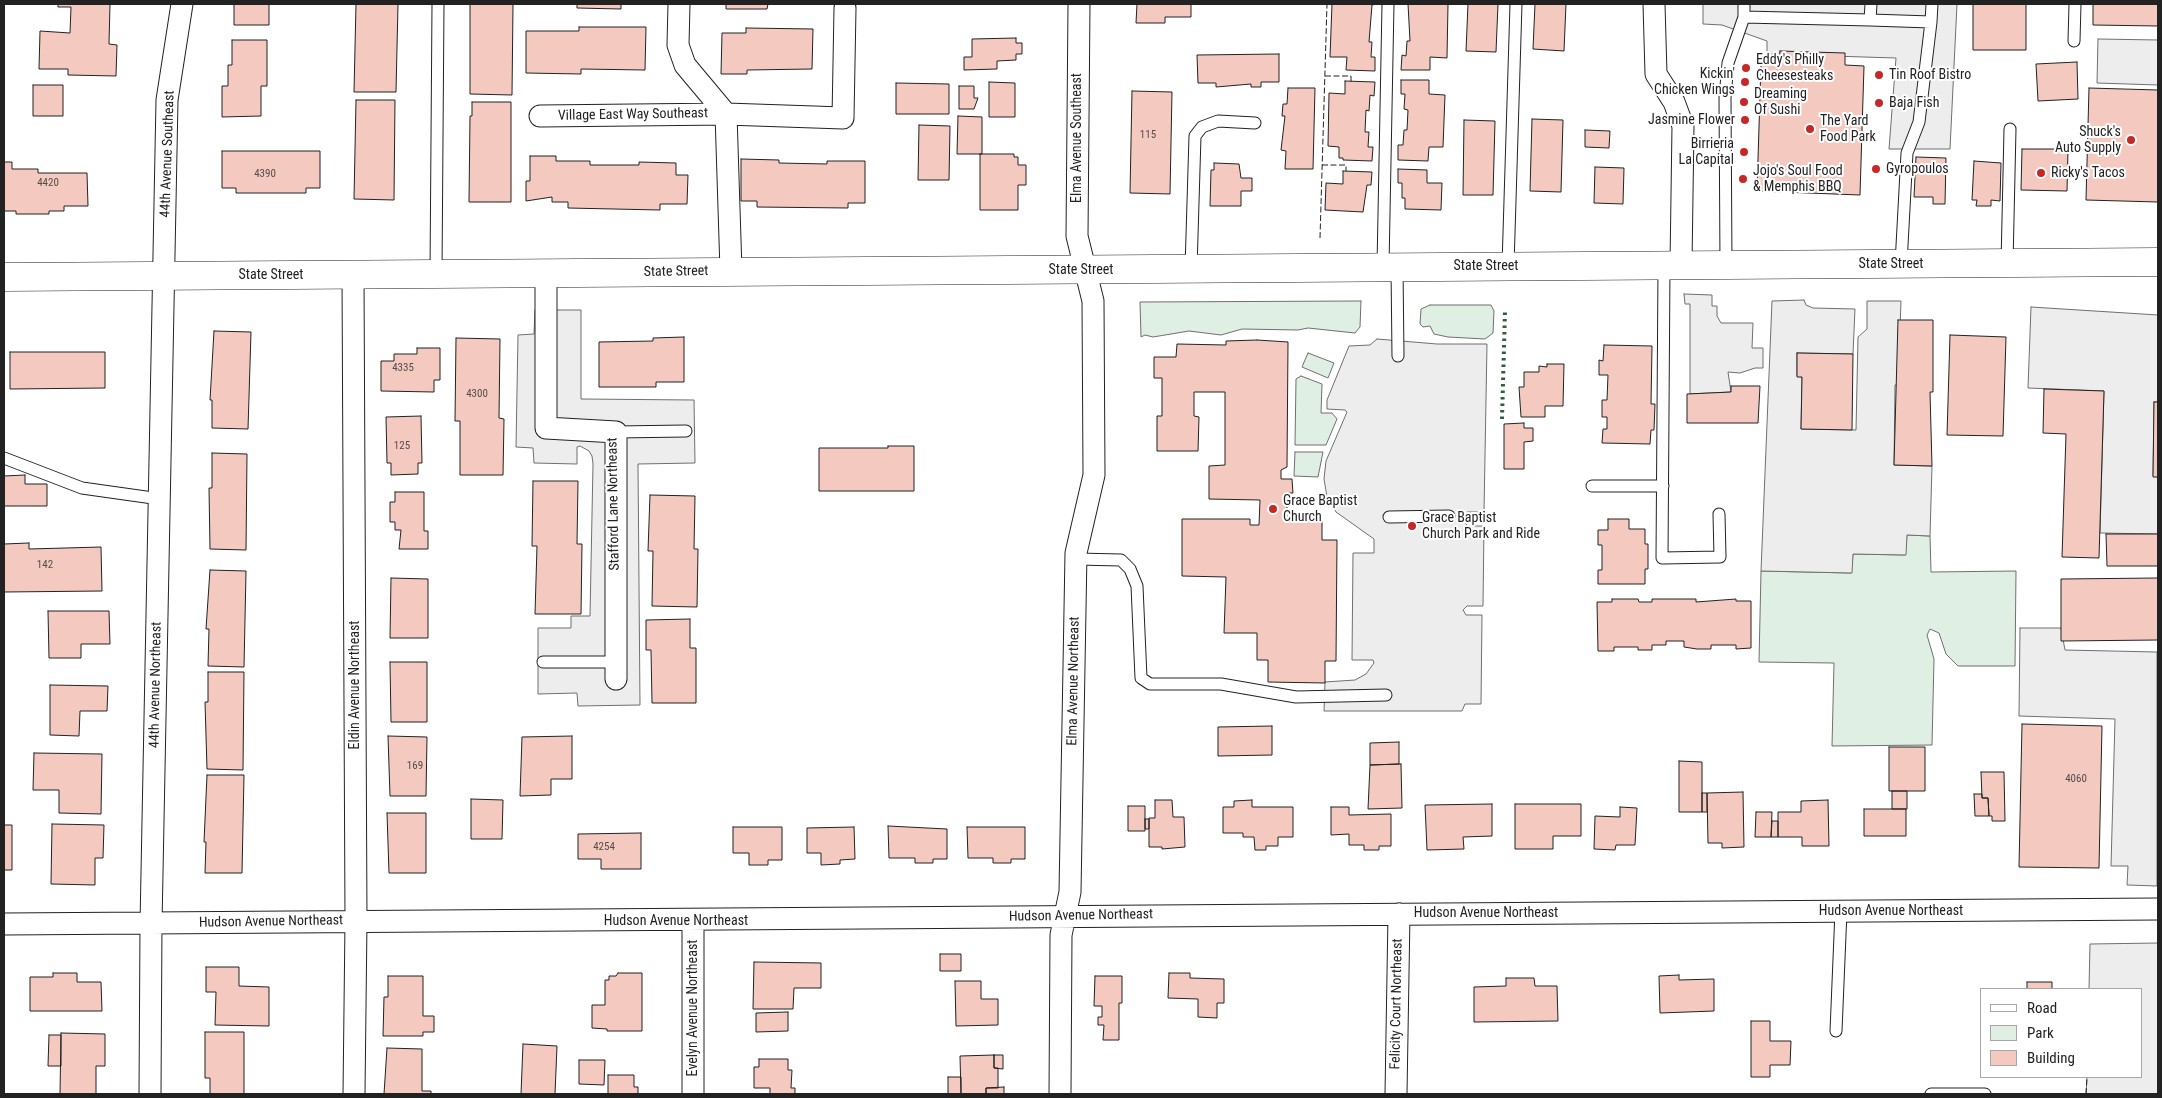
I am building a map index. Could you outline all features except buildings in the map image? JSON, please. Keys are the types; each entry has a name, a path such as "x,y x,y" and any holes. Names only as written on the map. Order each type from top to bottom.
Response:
{"main road":[{"name":"State Street","path":"4,277 2158,262"}],"street":[{"name":"44th Avenue Southeast","path":"165,276 167,100 182,4"},
{"name":"Village East Way Southeast","path":"679,4 678,45 685,65 726,114 731,271"},
{"name":"Elma Avenue Southeast","path":"1079,4 1077,236 1085,270"},
{"path":"1654,4 1656,74 1674,102 1683,126 1672,264"},
{"name":"Village East Way Southeast","path":"540,116 726,114 843,118 845,8"},
{"name":"Elma Avenue Northeast","path":"1060,1094 1061,935 1070,892 1076,560 1078,540 1094,475 1093,301 1085,270"},
{"name":"Stafford Lane Northeast","path":"546,274 546,428 616,432 616,670"},
{"name":"Eldin Avenue Northeast","path":"353,275 356,921 354,1094"},
{"name":"44th Avenue Northeast","path":"150,1094 151,924 165,276"},
{"name":"Hudson Avenue Northeast","path":"4,924 693,921 1065,916 2158,909"},
{"name":"Felicity Court Northeast","path":"1396,1094 1399,914"},
{"name":"Evelyn Avenue Northeast","path":"693,921 693,1094"}],"lane":[{"path":"436,274 438,4"},
{"path":"1388,4 1390,266 1398,356"},
{"path":"1508,266 1516,4"},
{"path":"1726,265 1725,98 1728,63 1744,17 1744,4"},
{"path":"1870,20 1871,4"},
{"path":"1901,264 1907,154 1919,122 1932,4"},
{"path":"2074,41 2075,4"},
{"path":"1744,17 1931,22"},
{"path":"1191,269 1195,136 1202,127 1218,121 1254,123"},
{"path":"2007,264 2010,129"},
{"path":"1672,264 1662,558 1720,558 1720,514"},
{"path":"616,432 686,432"},
{"path":"4,458 82,488 160,499"},
{"path":"1592,486 1663,486"},
{"path":"1389,517 1449,516"},
{"path":"1076,560 1120,560 1130,570 1137,586 1142,678 1150,684 1221,684 1296,697 1386,695"},
{"path":"543,662 616,670"},
{"path":"1836,1031 1841,911"},
{"path":"1931,1094 1985,1094"}],"green space":[{"path":"1361,301 1360,327 1355,333 1308,328 1298,330 1242,329 1221,335 1189,331 1141,337 1140,302"},
{"path":"1430,305 1491,305 1494,311 1493,333 1485,339 1448,337 1434,334 1430,326 1423,327 1420,324 1421,309"},
{"path":"1308,353 1334,363 1328,378 1302,367"},
{"path":"1301,376 1322,384 1321,413 1332,413 1337,419 1326,445 1295,445 1296,379"},
{"path":"1295,452 1323,452 1318,477 1294,476"},
{"path":"1907,535 1930,536 1931,572 2016,571 2015,666 1958,666 1946,654 1939,633 1930,629 1927,635 1934,659 1932,745 1832,746 1834,663 1759,662 1761,571 1851,573 1853,554 1905,555"}],"shaded area":[{"path":"1703,4 1957,4 1950,149 1889,149 1896,58 1767,54 1767,41 1722,25 1703,24"},
{"path":"2098,39 2158,40 2158,85 2097,83"},
{"path":"1684,294 1712,295 1712,306 1717,306 1717,316 1721,323 1753,323 1752,348 1763,348 1763,368 1755,368 1740,373 1728,372 1731,392 1690,394 1690,304 1685,304"},
{"path":"1804,300 1806,305 1813,308 1855,309 1853,354 1797,353 1797,376 1802,377 1801,429 1856,430 1858,337 1867,329 1867,301 1901,301 1898,384 1895,385 1894,465 1932,466 1930,536 1907,535 1906,555 1853,554 1852,573 1761,571 1772,301"},
{"path":"2031,307 2158,315 2158,402 2154,402 2153,476 2158,477 2158,534 2100,533 2104,391 2028,388"},
{"path":"535,310 581,310 581,399 694,400 695,463 638,464 640,705 578,706 577,693 538,694 538,628 571,628 571,616 590,616 593,464 589,451 580,446 577,447 577,464 534,463 533,448 516,447 518,335 534,334"},
{"name":"Grace Baptist Church Park and Ride","path":"1377,339 1437,344 1487,344 1484,512 1467,512 1465,523 1468,526 1484,526 1483,606 1467,606 1463,610 1466,615 1482,615 1481,704 1465,704 1462,711 1324,711 1325,682 1355,680 1366,674 1374,663 1373,660 1352,660 1353,553 1374,553 1374,539 1336,512 1327,497 1324,479 1326,461 1347,412 1345,410 1327,409 1327,400 1349,346 1370,345"},
{"path":"2020,628 2061,628 2065,650 2157,652 2157,886 2127,885 2128,866 2111,866 2115,719 2019,716"},
{"path":"2158,943 2158,1094 2086,1094 2087,1078 2142,1078 2142,988 2089,988 2090,944"}],"hedge":[{"path":"1502,419 1505,311"}],"fence":[{"path":"1320,238 1327,4"},
{"path":"1325,76 1351,76 1351,82"},
{"path":"1322,165 1346,165 1346,171"},
{"path":"2086,1094 2087,1078"}],"place":[{"name":"Eddy's Philly Cheesesteaks","path":"1746,68"},
{"name":"Tin Roof Bistro","path":"1879,75"},
{"name":"Kickin' Chicken Wings","path":"1745,82"},
{"name":"Dreaming Of Sushi","path":"1744,102"},
{"name":"Baja Fish","path":"1879,103"},
{"name":"Jasmine Flower","path":"1745,120"},
{"name":"The Yard Food Park","path":"1810,129"},
{"name":"Shuck's Auto Supply","path":"2131,140"},
{"name":"Birrieria La Capital","path":"1744,152"},
{"name":"Gyropoulos","path":"1876,169"},
{"name":"Ricky's Tacos","path":"2041,173"},
{"name":"Jojo's Soul Food & Memphis BBQ","path":"1743,179"},
{"name":"Grace Baptist Church","path":"1273,509"},
{"name":"Grace Baptist Church Park and Ride","path":"1412,526"}]}
